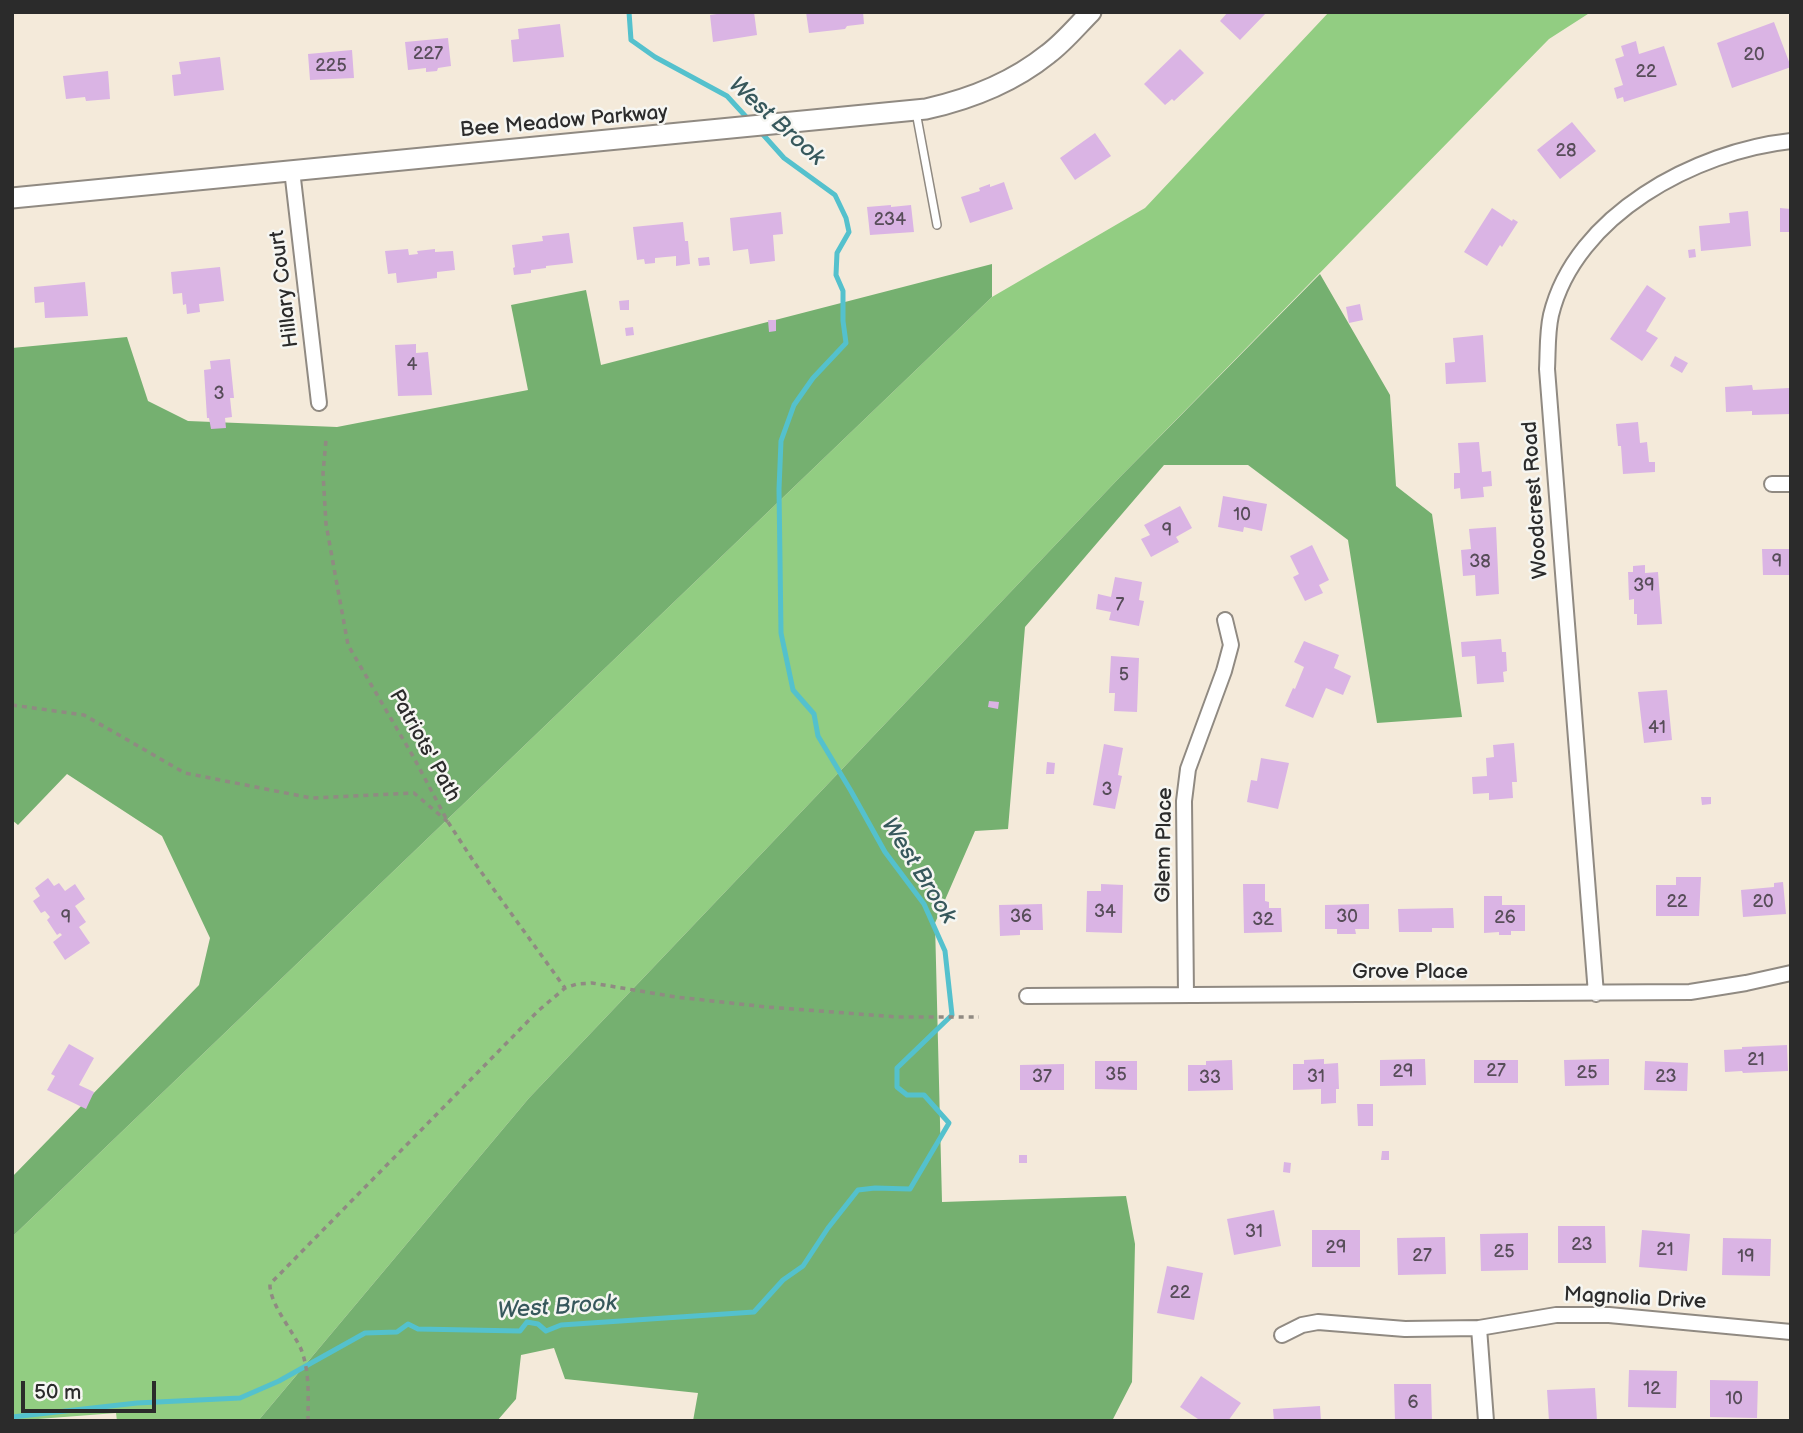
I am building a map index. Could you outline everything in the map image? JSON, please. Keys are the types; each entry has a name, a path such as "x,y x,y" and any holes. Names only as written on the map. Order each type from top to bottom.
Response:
{"street":[{"name":"Bee Meadow Parkway","path":"12,198 916,110 958,102 1000,85 1049,53 1091,12"},
{"name":"Woodcrest Road","path":"1596,994 1547,369 1551,314 1570,270 1608,222 1627,206 1690,168 1725,155 1791,141"},
{"name":"Hillary Court","path":"292,170 319,403"},
{"path":"1772,484 1791,484"},
{"name":"Glenn Place","path":"1186,995 1185,790 1188,769 1231,645 1225,620"},
{"name":"Grove Place","path":"1027,996 1690,992 1791,973"},
{"name":"Magnolia Drive","path":"1282,1335 1302,1325 1318,1322 1405,1329 1479,1328 1556,1315 1609,1315 1791,1332"},
{"path":"1479,1328 1486,1421"}],"lane":[{"path":"916,110 937,225"}],"path":[{"name":"Patriots' Path","path":"326,440 323,473 326,524 348,645 448,822"},
{"name":"Patriots' Path","path":"12,705 84,715 185,773 311,798 414,793 448,822"},
{"path":"448,822 565,988"},
{"path":"308,1421 308,1380 301,1350 272,1296 270,1284 538,1012 565,988 592,983 676,997 767,1007 898,1017 979,1017"}],"green space":[{"path":"1329,12 1591,12 1549,39 1120,477 529,1098 258,1421 117,1421 116,1413 12,1421 12,1237 992,297 1145,208"},
{"path":"992,264 992,297 12,1237 12,1177 199,985 210,938 162,836 67,774 18,825 12,820 12,348 127,337 148,401 188,421 337,427 528,390 511,305 586,290 601,365"},
{"path":"1320,274 1390,395 1396,486 1432,514 1462,717 1377,723 1348,540 1248,465 1164,465 1025,627 1008,829 975,831 935,923 942,1202 1126,1196 1135,1244 1132,1382 1112,1421 693,1421 698,1393 565,1379 554,1348 521,1355 516,1399 497,1421 258,1421 529,1098 1120,477"}],"building":[{"path":"754,12 757,35 713,42 710,15"},
{"path":"806,12 863,12 864,24 809,33"},
{"path":"1228,12 1267,12 1240,40 1220,21"},
{"path":"1774,22 1791,67 1732,88 1717,43"},
{"path":"560,24 564,57 513,62 511,40 519,39 518,29"},
{"path":"448,38 451,66 438,68 437,71 426,72 426,68 408,70 405,42"},
{"path":"1636,41 1639,54 1664,46 1677,85 1624,102 1623,97 1617,99 1614,88 1623,85 1615,59 1624,56 1621,46"},
{"path":"1180,49 1204,73 1174,101 1172,99 1165,105 1144,84"},
{"path":"352,50 354,78 310,80 308,54"},
{"path":"220,57 224,90 174,96 172,75 181,74 179,62"},
{"path":"108,71 110,99 66,99 63,76"},
{"path":"1572,122 1596,151 1560,179 1537,150"},
{"path":"1095,133 1111,156 1075,180 1060,158"},
{"path":"1004,182 1013,209 970,223 961,197 980,191 979,188 990,184 990,187"},
{"path":"911,205 914,232 870,235 867,207"},
{"path":"1492,208 1518,222 1487,266 1464,252"},
{"path":"1780,208 1791,209 1791,232 1780,232"},
{"path":"1748,211 1751,246 1701,251 1699,226 1730,223 1729,213"},
{"path":"781,212 783,234 773,235 775,261 750,264 748,249 733,251 730,218"},
{"path":"683,222 690,264 676,266 676,256 655,258 655,263 645,264 644,259 637,260 633,227"},
{"path":"569,233 573,263 546,266 531,270 531,273 514,275 512,245 543,241 542,236"},
{"path":"408,249 409,255 435,249 435,252 453,251 455,270 437,272 437,278 397,283 396,273 388,274 385,251"},
{"path":"1695,249 1696,257 1689,258 1688,250"},
{"path":"709,257 710,265 699,266 698,258"},
{"path":"220,267 224,301 199,304 200,312 187,314 182,293 173,294 171,272"},
{"path":"85,282 88,316 45,318 44,302 35,303 34,287"},
{"path":"1647,285 1666,298 1646,331 1658,338 1642,361 1610,339"},
{"path":"629,300 629,310 620,310 619,301"},
{"path":"1360,304 1363,320 1349,323 1346,307"},
{"path":"768,320 776,320 776,331 769,332"},
{"path":"633,327 634,335 626,336 625,328"},
{"path":"1483,335 1486,382 1446,384 1445,363 1455,362 1453,338"},
{"path":"416,344 416,353 428,352 432,395 398,396 395,345"},
{"path":"1675,356 1688,363 1682,373 1670,366"},
{"path":"230,359 234,398 230,398 232,417 225,418 226,428 211,429 207,418 204,370 211,369 210,361"},
{"path":"1752,385 1753,390 1789,388 1790,414 1752,415 1752,411 1726,412 1725,387"},
{"path":"1638,422 1640,443 1647,442 1649,462 1655,462 1655,472 1623,474 1616,424"},
{"path":"1479,442 1482,472 1491,471 1492,486 1483,487 1484,497 1461,499 1460,488 1454,489 1454,473 1460,473 1458,443"},
{"path":"1223,496 1267,504 1262,531 1244,527 1243,532 1218,527"},
{"path":"1180,506 1192,528 1176,537 1179,542 1151,557 1141,539 1150,535 1144,525"},
{"path":"1496,527 1499,594 1476,596 1475,575 1463,576 1461,550 1471,549 1469,529"},
{"path":"1312,545 1329,580 1319,585 1323,593 1305,601 1293,577 1299,574 1290,556"},
{"path":"1762,549 1791,549 1791,575 1763,575"},
{"path":"1645,565 1645,573 1658,572 1662,624 1637,625 1634,599 1629,600 1628,572 1633,572 1633,566"},
{"path":"1115,577 1142,582 1139,600 1144,601 1139,626 1109,620 1111,612 1096,609 1098,594 1111,597"},
{"path":"1501,639 1502,652 1506,652 1507,671 1503,672 1504,682 1477,684 1475,656 1462,657 1461,642"},
{"path":"1304,641 1339,655 1334,668 1351,676 1343,695 1326,688 1313,718 1285,706 1304,667 1294,662"},
{"path":"1111,656 1139,658 1137,712 1114,711 1115,693 1109,693"},
{"path":"1667,690 1672,740 1644,743 1638,692"},
{"path":"989,701 999,702 998,709 988,707"},
{"path":"1514,743 1517,782 1512,782 1513,798 1489,800 1489,793 1473,794 1472,777 1487,776 1486,758 1494,757 1493,745"},
{"path":"1104,744 1123,748 1118,775 1122,776 1115,809 1093,805"},
{"path":"1261,758 1289,763 1278,809 1247,802 1251,780 1257,781"},
{"path":"1047,762 1055,763 1054,774 1046,774"},
{"path":"1701,797 1711,797 1711,804 1702,805"},
{"path":"1676,877 1701,877 1699,916 1656,916 1656,885 1676,885"},
{"path":"48,878 54,886 59,883 65,891 75,884 85,899 75,906 86,922 79,927 90,943 65,960 53,942 62,935 57,935 47,920 50,917 45,911 41,913 33,901 40,896 35,888"},
{"path":"1783,882 1786,914 1743,917 1741,890 1774,887 1774,883"},
{"path":"1101,884 1123,885 1122,933 1086,932 1087,891 1101,891"},
{"path":"1243,884 1265,884 1265,901 1269,902 1269,908 1281,908 1282,932 1244,933"},
{"path":"1484,896 1502,896 1502,905 1525,905 1525,931 1511,931 1511,935 1499,935 1499,932 1484,933"},
{"path":"1042,904 1043,930 1020,930 1020,935 1000,936 999,905"},
{"path":"1369,904 1369,929 1355,929 1356,934 1337,934 1337,929 1325,929 1325,905"},
{"path":"1453,908 1454,928 1432,928 1432,932 1399,932 1398,909"},
{"path":"69,1044 94,1058 79,1085 94,1092 86,1109 47,1090 55,1076 51,1074"},
{"path":"1787,1045 1788,1071 1725,1072 1724,1050"},
{"path":"1324,1059 1324,1064 1338,1063 1339,1089 1336,1089 1336,1103 1321,1104 1321,1089 1293,1090 1293,1064 1304,1064 1304,1060"},
{"path":"1425,1059 1426,1085 1380,1086 1380,1060"},
{"path":"1609,1059 1609,1085 1565,1086 1564,1060"},
{"path":"1232,1060 1233,1090 1188,1091 1188,1065"},
{"path":"1474,1060 1518,1060 1518,1083 1474,1083"},
{"path":"1095,1061 1137,1061 1137,1090 1095,1089"},
{"path":"1645,1061 1688,1063 1687,1091 1644,1090"},
{"path":"1064,1064 1064,1090 1020,1090 1020,1065"},
{"path":"1357,1104 1373,1104 1373,1126 1358,1126"},
{"path":"1382,1151 1389,1151 1389,1160 1381,1160"},
{"path":"1019,1155 1027,1155 1027,1163 1019,1163"},
{"path":"1284,1162 1291,1163 1290,1173 1283,1172"},
{"path":"1274,1210 1281,1246 1234,1255 1227,1219"},
{"path":"1558,1226 1605,1226 1606,1263 1558,1263"},
{"path":"1312,1230 1360,1230 1360,1267 1312,1267"},
{"path":"1642,1230 1690,1234 1687,1271 1639,1267"},
{"path":"1528,1233 1528,1270 1481,1271 1480,1234"},
{"path":"1445,1237 1446,1274 1398,1275 1397,1238"},
{"path":"1723,1238 1771,1239 1770,1276 1722,1275"},
{"path":"1167,1266 1203,1273 1194,1320 1157,1313"},
{"path":"1629,1370 1677,1371 1676,1408 1628,1407"},
{"path":"1201,1376 1241,1403 1228,1421 1201,1421 1180,1407"},
{"path":"1710,1380 1758,1381 1757,1418 1710,1417"},
{"path":"1394,1384 1431,1384 1432,1421 1395,1421"},
{"path":"1595,1388 1597,1421 1549,1421 1547,1390"},
{"path":"1320,1406 1321,1421 1274,1421 1273,1409"}],"waterway":[{"name":"West Brook","path":"629,12 631,40 655,57 727,96 749,120"},
{"name":"West Brook","path":"12,1417 137,1403 240,1398 279,1381 365,1333 397,1332 408,1324 418,1329 520,1331 527,1322 538,1324 546,1331 561,1325 754,1312 783,1280 803,1266 858,1190 910,1189 949,1123 924,1095 907,1095 897,1087 897,1068 952,1015 945,951 924,904 885,852 818,736 814,714 793,690 781,633 781,441 794,405 813,378 846,343 843,291 836,275 837,253 849,232 846,218 835,195 784,158 758,129"}]}
